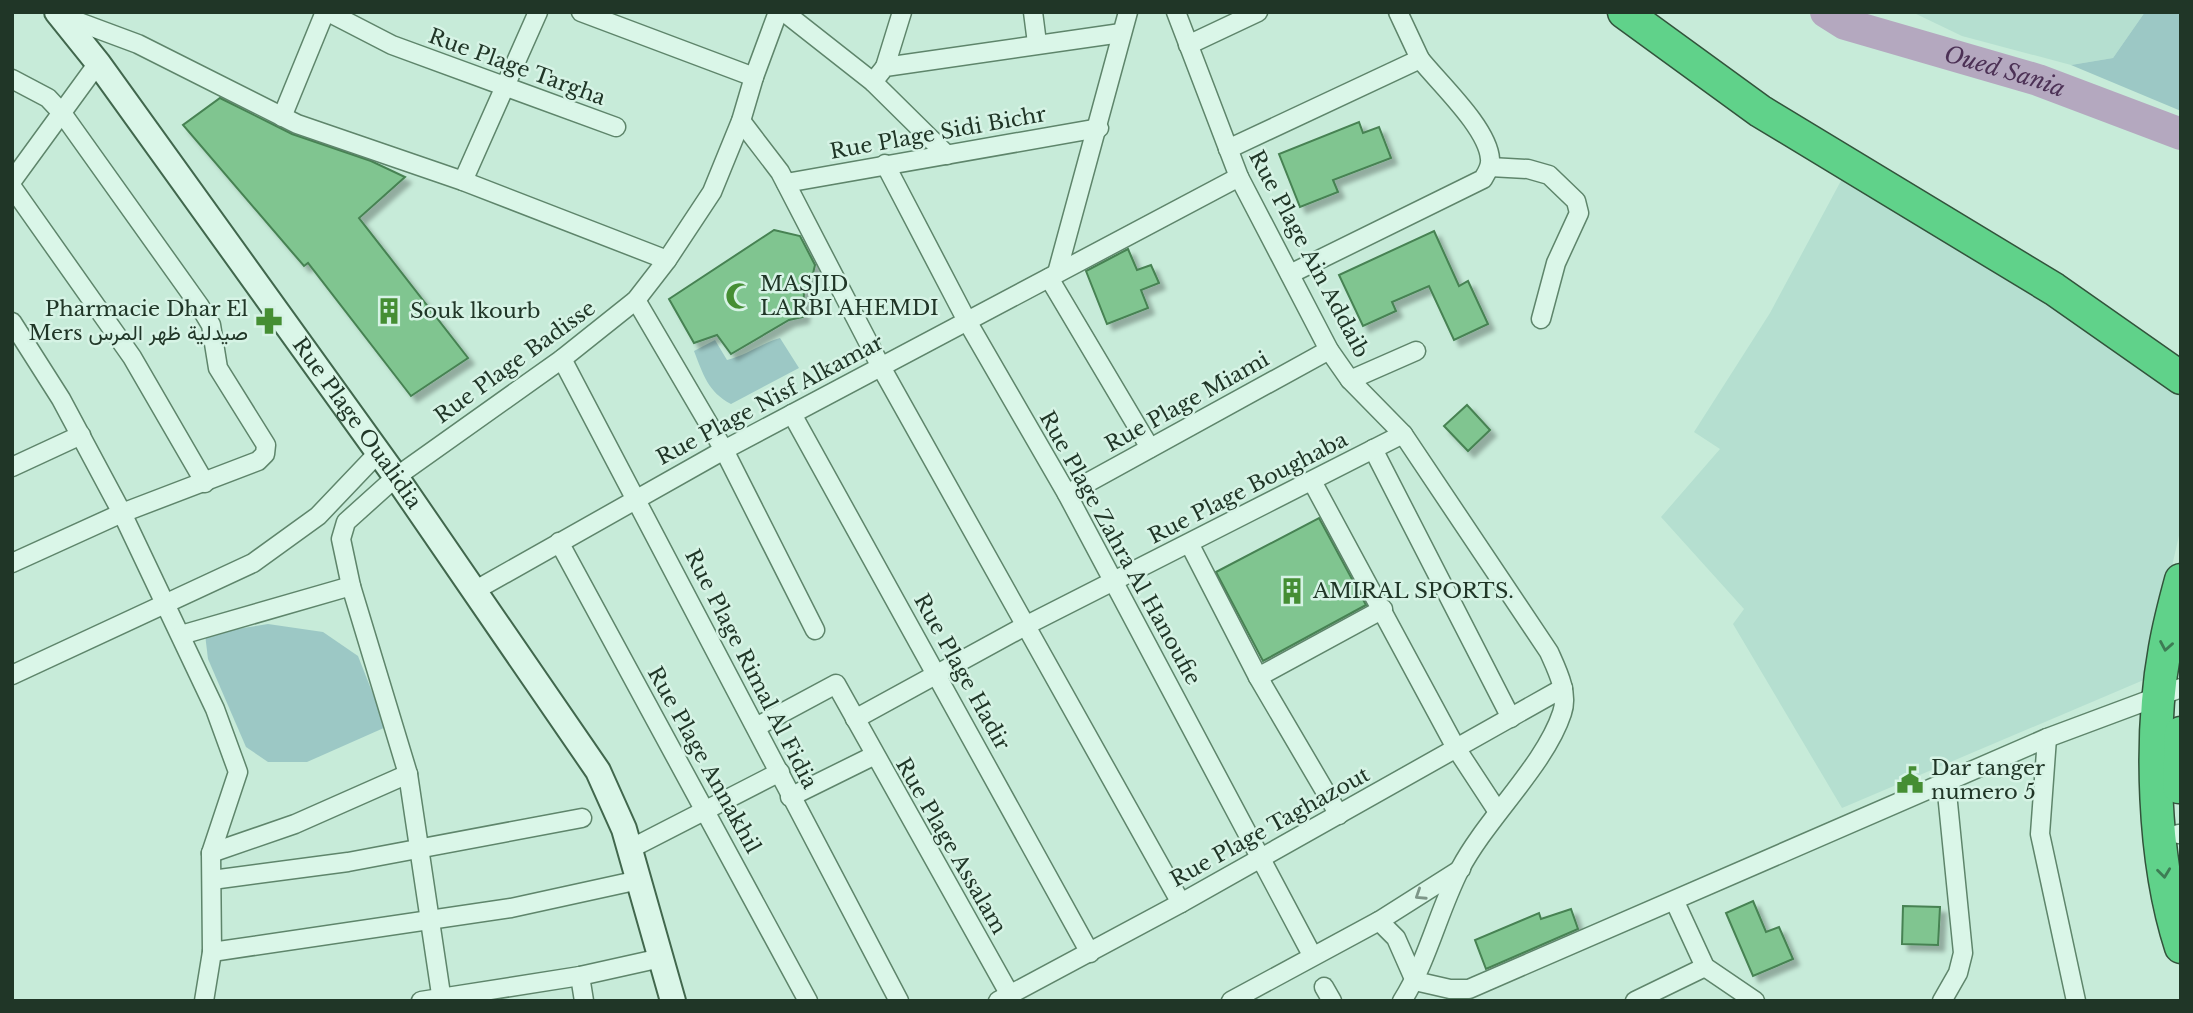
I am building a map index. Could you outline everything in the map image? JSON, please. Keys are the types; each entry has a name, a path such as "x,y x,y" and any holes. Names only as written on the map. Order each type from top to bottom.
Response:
{"highway":[{"path":"1624,12 1760,111 2054,289 2181,378"},
{"path":"1658,12 1771,96 2181,355"},
{"path":"2181,580 2165,648 2170,692 2161,850 2168,906 2181,947"},
{"path":"2180,839 2181,733"}],"street":[{"name":"Rue Plage Targha","path":"326,12 392,45 616,127"},
{"path":"282,117 326,12"},
{"path":"463,181 538,12"},
{"path":"581,12 754,77"},
{"name":"Rue Plage Badisse","path":"442,999 408,774 351,586 341,539 346,522 396,477 562,359 636,300 667,260 712,192 741,121 778,12"},
{"path":"784,12 873,82 947,155"},
{"path":"873,82 885,67 902,12"},
{"path":"1032,12 1037,43"},
{"path":"1128,12 1098,128 1053,276 1150,448"},
{"name":"Rue Plage Ain Addaib","path":"1176,12 1239,177 1329,350 1350,380 1403,435 1549,652 1563,688 1563,710 1552,737 1461,869 1415,981 1402,1001"},
{"path":"1188,45 1258,12"},
{"path":"1398,12 1420,59 1478,132 1488,150 1487,173"},
{"path":"60,13 138,44 282,117 463,181 667,260"},
{"name":"Rue Plage Oualidia","path":"60,13 396,477 598,771 613,801 631,849 673,1001"},
{"path":"885,67 1121,33"},
{"path":"1228,149 1420,59"},
{"path":"12,180 98,63"},
{"path":"12,79 48,98 62,113 204,311 211,325 218,368 265,440 262,457 205,483 122,513 12,563"},
{"path":"741,121 786,184 881,367 1181,903"},
{"name":"Rue Plage Sidi Bichr","path":"786,184 885,164 1098,128"},
{"name":"Rue Plage Zahra Al Hanoufie","path":"885,164 967,321 1067,494 1312,955"},
{"path":"1290,274 1487,173 1528,169 1549,175 1576,201 1579,213 1556,263 1541,319"},
{"name":"Rue Plage Nisf Alkamar","path":"474,591 724,450 1239,177"},
{"path":"12,187 132,356 205,483"},
{"path":"636,300 724,450 815,630"},
{"path":"12,322 18,344 81,435 122,513 215,709 238,772 211,853 212,952 204,1001"},
{"name":"Rue Plage Miami","path":"1067,494 1329,350"},
{"path":"1350,380 1416,351"},
{"name":"Rue Plage Rimal Al Fidia","path":"562,359 899,1001"},
{"name":"Rue Plage Hadir","path":"792,414 1090,953"},
{"path":"12,467 81,435"},
{"name":"Rue Plage Boughaba","path":"855,719 1025,626 1190,545 1403,435"},
{"path":"1373,449 1511,718"},
{"path":"12,675 230,576 295,535 336,499 378,453"},
{"path":"1313,482 1456,748 1498,812"},
{"name":"Rue Plage Annakhil","path":"559,542 808,1001"},
{"path":"1190,545 1258,677 1339,815"},
{"path":"181,635 351,586"},
{"path":"1258,677 1383,609"},
{"name":"Rue Plage Assalam","path":"756,727 836,684 1004,998"},
{"name":"Rue Plage Taghazout","path":"1004,998 1181,903 1563,688"},
{"path":"1379,921 1396,937 1415,981 1450,989 1469,989 1675,902 2047,738 2170,692"},
{"path":"2047,738 2040,834 2076,1001"},
{"path":"790,797 873,755"},
{"path":"631,849 780,772"},
{"path":"211,853 295,824 408,774"},
{"path":"1942,1001 1958,974 1963,953 1947,783"},
{"path":"212,880 338,864 582,818"},
{"path":"1231,1001 1379,921 1461,869"},
{"path":"212,952 511,908 639,880"},
{"path":"1675,902 1705,967 1755,1001"},
{"path":"421,1001 512,994 661,958"},
{"path":"1639,1000 1705,967"},
{"path":"580,976 584,1001"}],"shaded area":[{"path":"1912,12 2145,12 2113,58 2071,65 1962,36"},
{"path":"2145,12 2181,12 2181,111 2071,65 2113,58"},
{"path":"1843,177 2042,299 2149,370 2181,398 2181,527 2146,679 1842,808 1733,624 1744,609 1661,517 1720,449 1694,432 1770,313"},
{"path":"780,338 799,368 731,404 712,388 694,351 715,340 727,360"},
{"path":"268,624 323,632 358,656 386,727 307,762 268,762 246,747 208,659 205,634"}],"building":[{"path":"220,98 292,134 371,161 405,177 359,218 468,358 411,396 308,263 304,266 183,125"},
{"path":"1359,122 1363,133 1379,127 1391,158 1333,180 1338,192 1300,207 1279,154"},
{"name":"MASJID LARBI AHEMDI","path":"774,230 800,236 815,265 810,286 804,292 803,317 789,320 731,354 717,335 694,343 669,299"},
{"path":"1434,231 1459,286 1468,281 1488,324 1454,340 1429,286 1392,302 1396,311 1363,326 1339,275"},
{"path":"1128,249 1137,270 1151,265 1159,283 1141,290 1148,308 1107,324 1086,271"},
{"path":"1467,405 1490,430 1468,451 1444,426"},
{"name":"AMIRAL SPORTS.","path":"1319,518 1366,605 1263,661 1216,572"},
{"path":"1753,901 1766,932 1779,927 1793,959 1753,976 1726,913"},
{"path":"1903,906 1940,907 1938,945 1902,944"},
{"path":"1571,909 1578,929 1486,969 1475,940 1539,913 1541,919"}],"waterway":[{"name":"Oued Sania","path":"1826,12 1845,24 2038,80 2181,134"}],"place":[{"name":"MASJID LARBI AHEMDI","path":"739,296"},
{"name":"Souk lkourb","path":"389,311"},
{"name":"Pharmacie Dhar El Mers صيدلية ظهر المرس","path":"269,321"},
{"name":"AMIRAL SPORTS.","path":"1292,591"},
{"name":"Dar tanger numero 5","path":"1910,780"}]}
